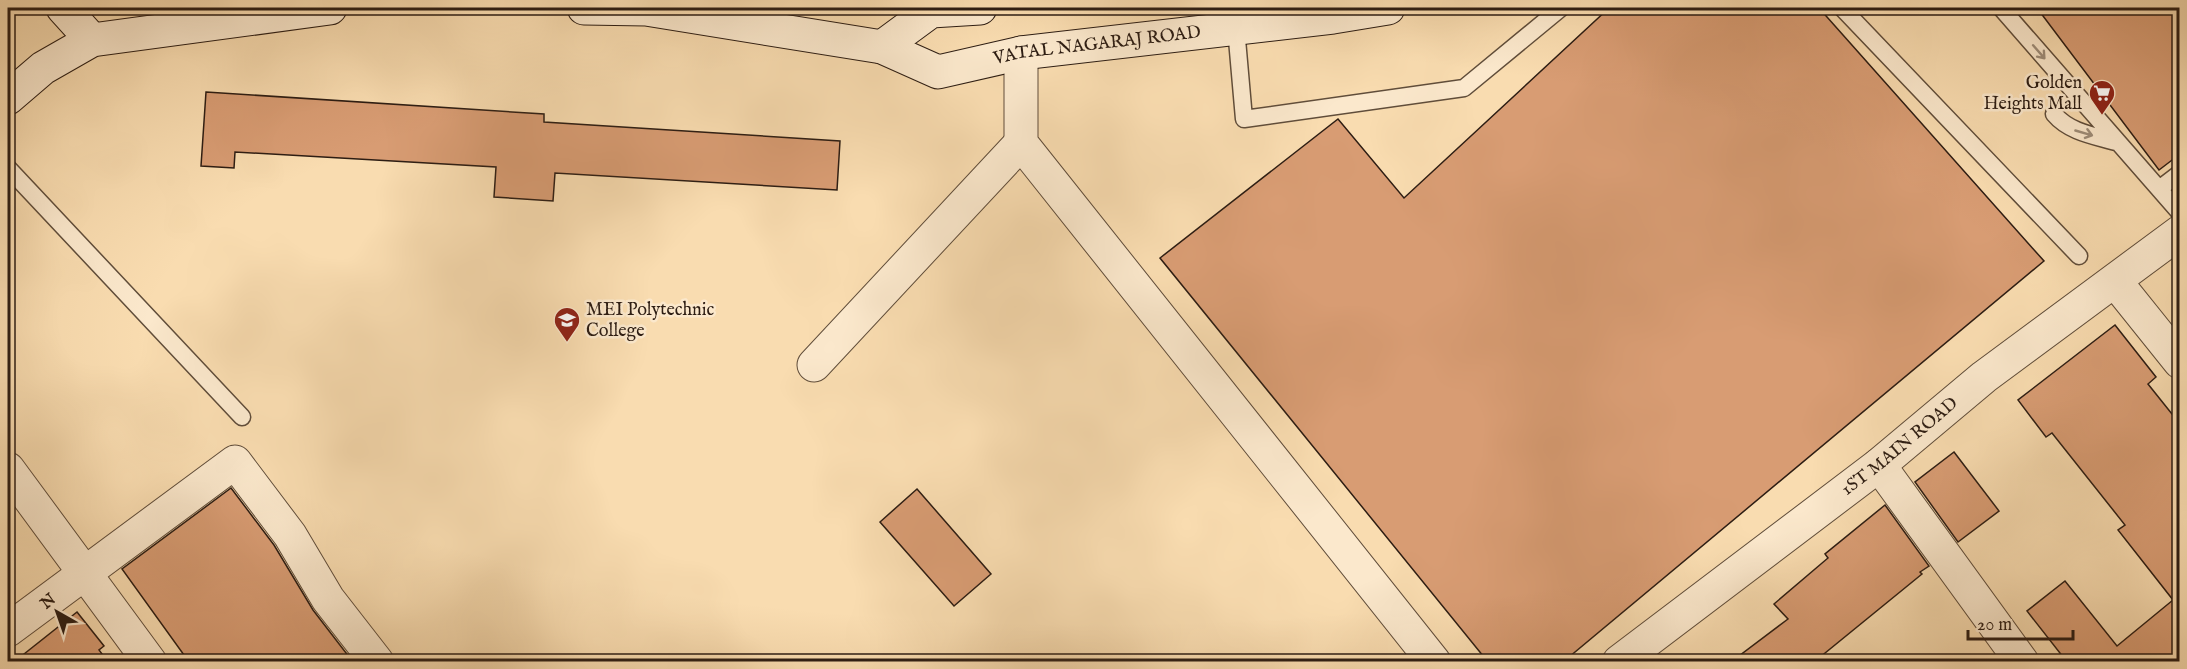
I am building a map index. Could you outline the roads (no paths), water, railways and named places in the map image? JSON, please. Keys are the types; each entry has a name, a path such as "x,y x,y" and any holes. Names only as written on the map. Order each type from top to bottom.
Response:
{"street":[{"path":"63,8 92,40"},
{"path":"8,98 43,68 92,40 330,8"},
{"name":"VATAL NAGARAJ ROAD","path":"585,8 646,9 882,46 938,72 1022,53 1388,8"},
{"path":"882,46 931,10 980,8"},
{"path":"1022,53 1021,143 1434,662"},
{"path":"814,365 1021,143"},
{"name":"1ST MAIN ROAD","path":"1623,660 1879,465 1984,377 2180,232"},
{"path":"2115,281 2180,362"},
{"path":"8,630 235,462 290,535 328,599 377,662"},
{"path":"1879,465 2022,662"},
{"path":"8,469 150,662"}],"lane":[{"path":"1236,28 1244,119 1464,88 1561,8"},
{"path":"1842,8 2079,256"},
{"path":"2001,8 2180,213"},
{"path":"2054,114 2073,130 2119,143"},
{"path":"8,168 242,417"},
{"path":"2159,189 2180,173"}],"place":[{"name":"Golden Heights Mall","path":"2102,116"},
{"name":"MEI Polytechnic College","path":"567,343"}]}
